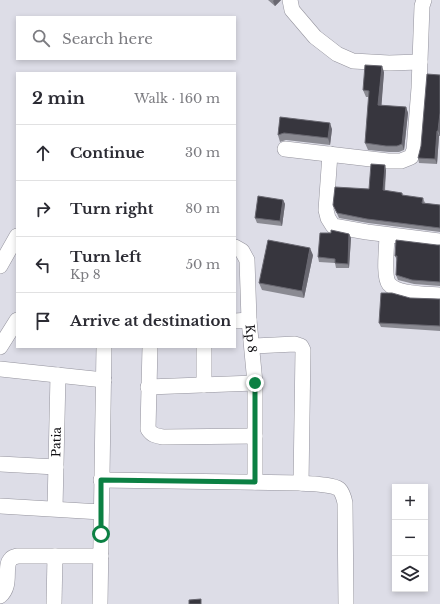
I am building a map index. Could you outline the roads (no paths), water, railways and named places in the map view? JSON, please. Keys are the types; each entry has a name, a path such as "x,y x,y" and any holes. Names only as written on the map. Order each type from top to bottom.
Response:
{"street":[{"path":"290,0 292,10 315,37 337,54 353,61 389,63 420,62"},
{"path":"285,149 388,160 401,160 411,157 414,150 422,6 424,0"},
{"path":"330,154 326,210 328,218 333,226 350,230 440,241"},
{"path":"387,235 386,276 388,284 395,289 404,292 440,295"},
{"path":"0,266 16,238"},
{"name":"Kp 8","path":"236,248 242,251 247,260 242,321 252,346 255,383 255,482"},
{"path":"0,346 16,323"},
{"path":"252,346 295,344 301,346 303,350 301,483"},
{"path":"100,604 104,348"},
{"path":"150,348 148,429 151,432 156,436 255,436"},
{"path":"204,348 204,385"},
{"path":"0,369 104,380"},
{"name":"Patia","path":"55,508 58,375"},
{"path":"148,387 255,383"},
{"path":"0,464 56,467"},
{"path":"101,480 301,483 332,486 338,489 344,495 345,503 346,604"},
{"path":"0,506 55,508 101,512"},
{"path":"0,596 4,592 7,584 8,564 11,558 17,556 101,556"},
{"path":"54,604 55,556"}]}
